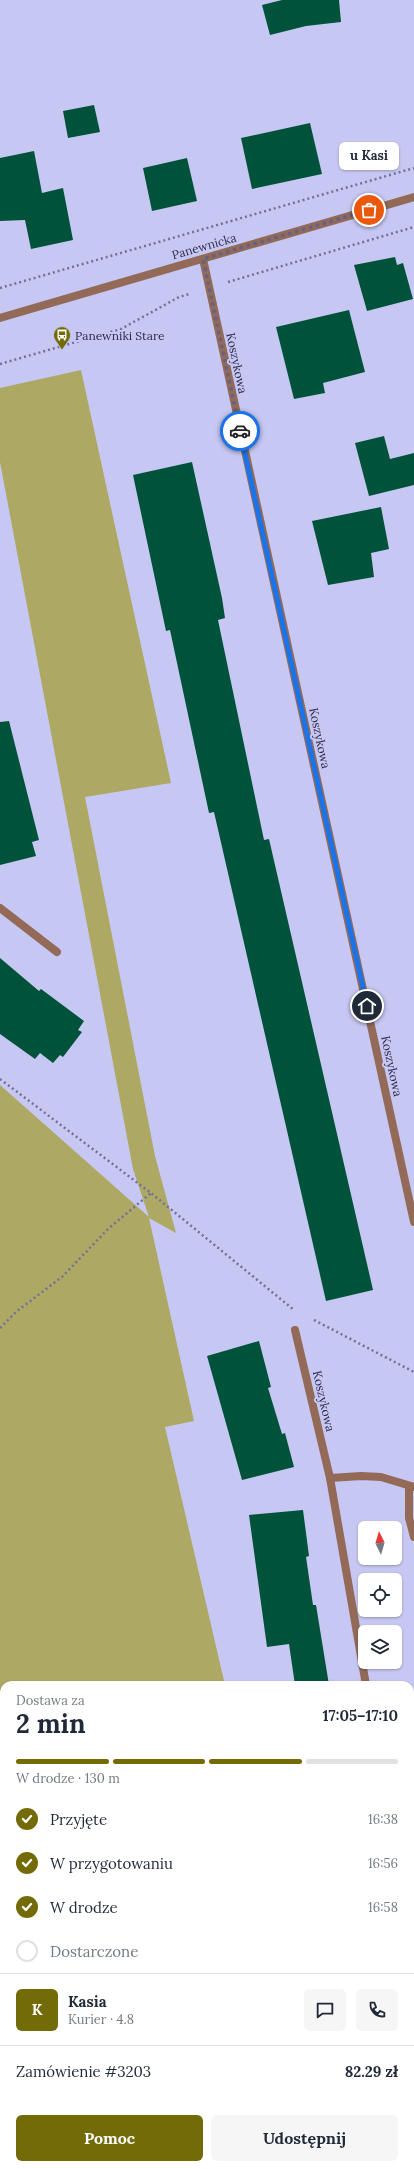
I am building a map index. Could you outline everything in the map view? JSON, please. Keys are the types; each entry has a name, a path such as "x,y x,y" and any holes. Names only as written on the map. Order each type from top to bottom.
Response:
{"street":[{"name":"Panewnicka","path":"0,318 414,196"},
{"name":"Koszykowa","path":"203,259 414,1222"},
{"path":"0,908 57,952"},
{"name":"Koszykowa","path":"295,1330 330,1478 365,1681"},
{"path":"330,1478 361,1476 381,1477 411,1486 409,1518 414,1537"}],"path":[{"path":"0,288 414,168"},
{"path":"0,1079 151,1193 294,1310 301,1314"},
{"path":"0,1328 17,1311 62,1277 108,1229 151,1193"},
{"path":"308,1317 414,1372"}],"shaded area":[{"path":"81,370 171,783 85,797 155,1156 176,1233 149,1218 194,1421 165,1427 224,1681 0,1681 0,1085 149,1217 133,1169 0,462 0,388"}],"building":[{"path":"282,0 339,0 341,22 306,26 270,35 262,5"},
{"path":"94,105 100,132 68,138 63,111"},
{"path":"310,123 322,174 252,189 241,138"},
{"path":"34,151 42,193 63,188 73,240 31,249 25,220 0,221 0,158"},
{"path":"187,158 197,201 152,211 143,168"},
{"path":"395,257 397,265 403,263 413,299 367,311 354,265"},
{"path":"349,310 365,372 323,383 325,393 294,399 276,327"},
{"path":"384,436 390,459 414,453 414,485 369,496 355,443"},
{"path":"192,462 222,598 225,618 218,620 264,840 269,839 373,1290 326,1301 214,812 209,813 170,630 166,631 133,475"},
{"path":"381,507 389,549 371,553 374,577 328,585 312,521"},
{"path":"9,721 39,840 32,842 36,856 0,865 0,722"},
{"path":"0,958 39,991 41,989 84,1021 78,1030 82,1032 63,1057 60,1055 53,1063 40,1053 35,1059 0,1034"},
{"path":"259,1341 271,1387 268,1388 282,1434 285,1433 294,1467 242,1480 207,1356"},
{"path":"303,1510 309,1556 306,1557 313,1605 316,1605 328,1681 294,1681 289,1644 267,1647 249,1515"}],"way so far":[{"path":"240,431 208,288 203,259 369,210"}],"place":[{"name":"u Kasi","path":"369,210"},
{"name":"Panewniki Stare","path":"62,350"}],"route":[{"path":"240,431 367,1006"}]}
